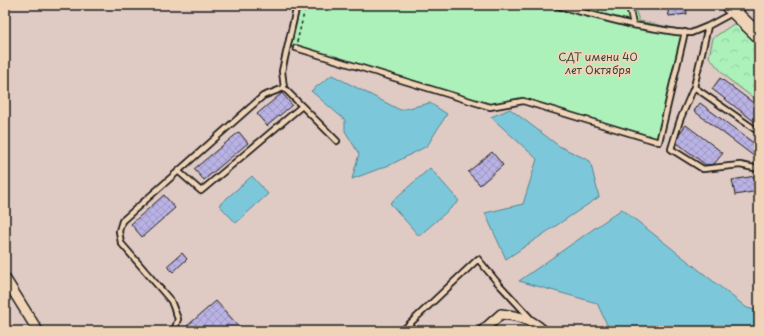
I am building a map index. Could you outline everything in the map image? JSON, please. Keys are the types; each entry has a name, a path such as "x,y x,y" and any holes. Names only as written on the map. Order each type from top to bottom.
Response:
{"main road":[{"path":"731,8 759,36"}],"street":[{"path":"5,278 38,331"},
{"path":"482,331 501,314 517,316 536,324 544,331"}],"lane":[{"path":"297,5 282,71 284,88 337,141"},
{"path":"554,5 633,25 691,33 708,26 731,8 747,5"},
{"path":"629,5 633,25"},
{"path":"708,26 694,87 680,120 671,149 703,169 740,165 759,169"},
{"path":"296,48 490,107 523,102 659,142 685,32"},
{"path":"694,87 759,132"},
{"path":"174,331 178,319 171,301 121,243 118,231 122,221 263,96 284,88"},
{"path":"178,171 201,191 302,106"},
{"path":"402,331 478,259 536,324"}],"path":[{"path":"296,48 306,5"}],"green space":[{"name":"СДТ имени 40 лет Октября","path":"301,5 634,5 639,21 684,30 659,142 523,102 490,107 290,46"},
{"path":"735,23 759,44 759,102 727,78 709,57 713,38"}],"water":[{"path":"332,75 400,110 430,103 447,114 427,146 392,164 352,179 359,154 345,131 345,120 311,91"},
{"path":"510,109 559,146 590,161 599,197 506,259 485,213 523,204 537,159 491,117"},
{"path":"430,168 459,201 419,236 390,203"},
{"path":"252,176 268,194 236,223 219,205"},
{"path":"622,209 747,308 759,311 759,331 610,331 597,303 519,281"}],"building":[{"path":"686,5 687,14 669,16 667,7"},
{"path":"720,78 759,107 759,125 712,89"},
{"path":"282,93 292,105 267,126 257,114"},
{"path":"700,103 759,147 759,160 694,111"},
{"path":"686,125 723,153 714,164 706,165 677,143 679,134"},
{"path":"239,132 248,143 204,180 194,169"},
{"path":"492,152 503,165 480,185 468,172"},
{"path":"755,176 758,191 735,195 732,180"},
{"path":"164,195 175,208 142,237 131,224"},
{"path":"182,253 187,259 173,272 167,266"},
{"path":"216,301 243,331 191,331 187,326"}]}
